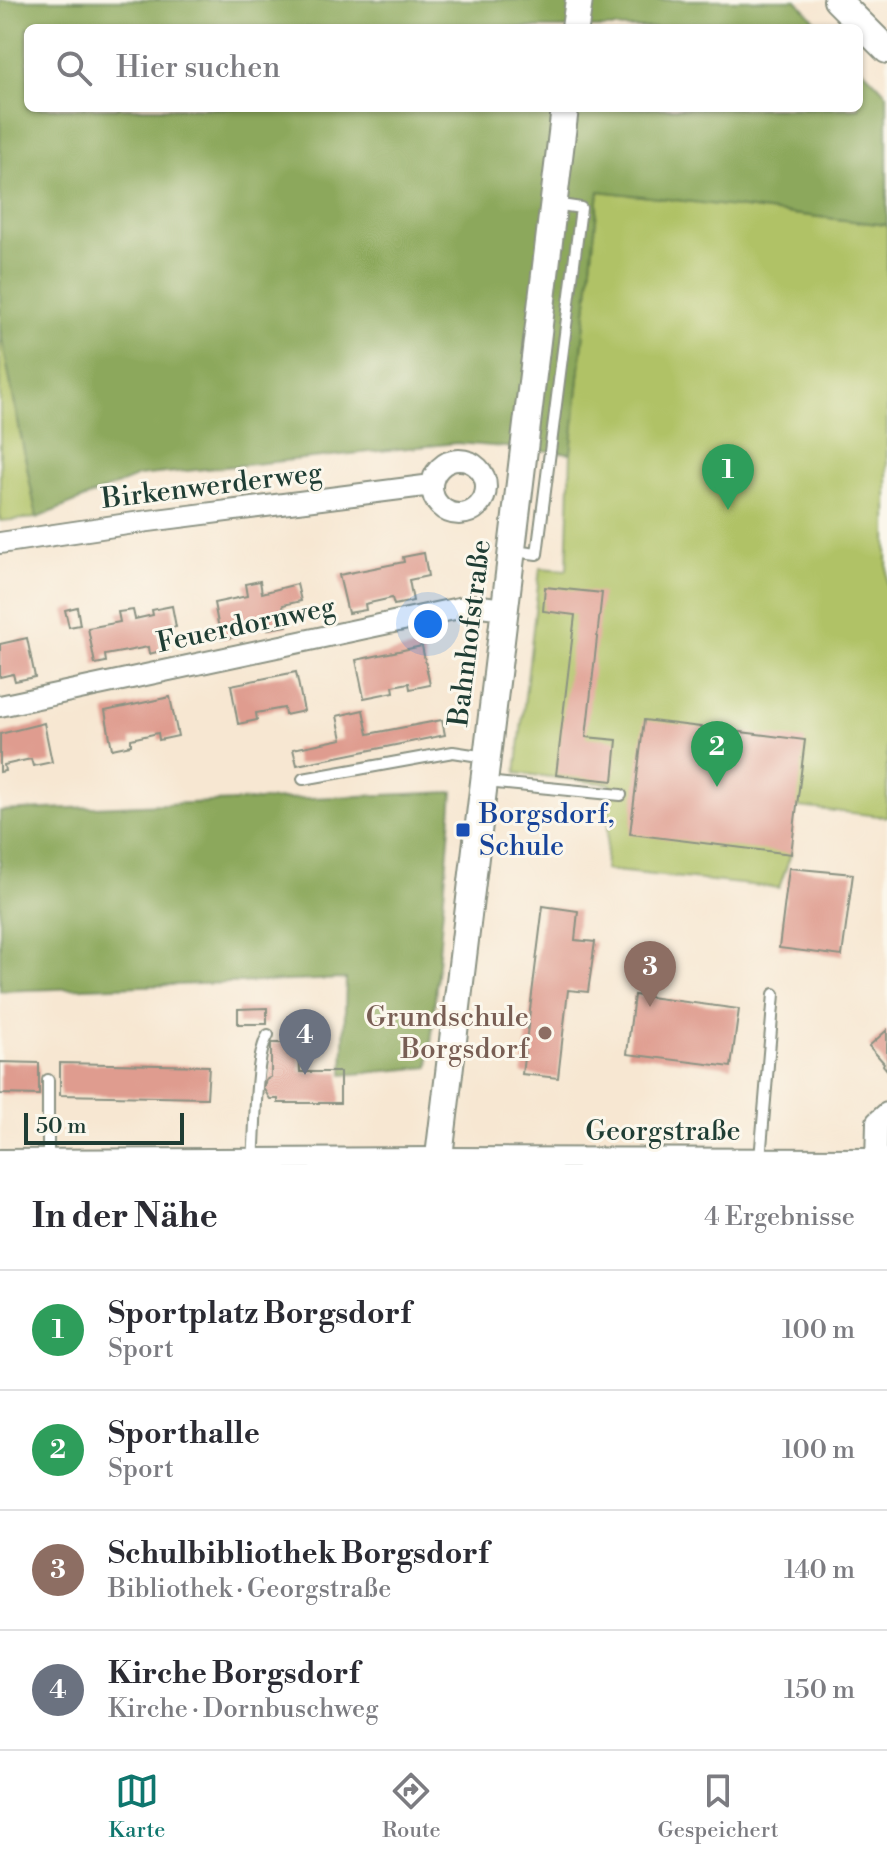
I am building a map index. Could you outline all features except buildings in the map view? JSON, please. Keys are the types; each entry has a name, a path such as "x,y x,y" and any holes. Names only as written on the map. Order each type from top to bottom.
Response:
{"street":[{"path":"576,24 579,0"},
{"path":"837,0 861,24"},
{"path":"863,26 887,50"},
{"name":"Bahnhofstraße","path":"438,1162 564,112"},
{"path":"454,460 466,460 478,467 490,488 474,510 452,514 434,498 432,485 435,474 442,466 454,460"},
{"name":"Birkenwerderweg","path":"0,543 432,485"},
{"path":"490,488 519,492"},
{"name":"Feuerdornweg","path":"0,706 473,605 504,609"},
{"path":"880,1161 877,1122 887,1113"},
{"name":"Georgstraße","path":"0,1160 880,1161"}],"lane":[{"path":"512,551 537,554 581,208 553,204"},
{"path":"303,779 453,752 485,769 621,795"},
{"path":"760,1159 774,994"},
{"path":"253,1160 260,1060 268,1035"},
{"path":"48,1080 48,1160"}],"green space":[{"path":"0,0 796,0 819,24 24,24 24,112 863,112 863,69 887,94 887,225 599,191 571,453 457,443 138,476 37,518 0,329"},
{"path":"599,191 887,225 887,817 790,806 791,854 779,888 605,870 611,784 516,773 540,568 567,570 571,453"},
{"path":"0,329 37,518 0,521"},
{"path":"453,792 429,1067 343,1075 346,979 0,991 0,811"}],"place":[{"name":"Sportplatz Borgsdorf","path":"728,510"},
{"name":"Sporthalle","path":"717,787"},
{"name":"Borgsdorf, Schule","path":"463,830"},
{"name":"Schulbibliothek Borgsdorf","path":"650,1007"},
{"name":"Grundschule Borgsdorf","path":"545,1033"},
{"name":"Kirche Borgsdorf","path":"305,1075"}]}
